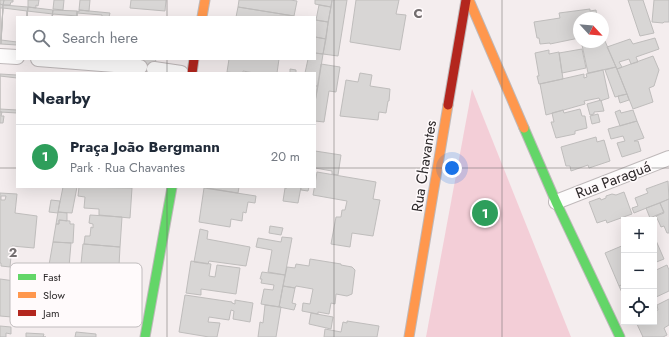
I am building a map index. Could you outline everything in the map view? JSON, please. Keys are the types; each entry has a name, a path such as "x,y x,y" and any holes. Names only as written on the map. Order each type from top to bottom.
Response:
{"street":[{"path":"202,16 205,0"},
{"name":"Rua Chavantes","path":"410,337 466,0"},
{"path":"469,0 556,202 620,337"},
{"path":"0,56 16,57"},
{"path":"50,60 147,68 174,72"},
{"path":"192,72 194,60"},
{"name":"Rua Paraguá","path":"556,202 669,158"},
{"path":"145,337 172,188"}],"shaded area":[{"path":"472,89 571,337 426,337"}],"building":[{"path":"0,0 4,0 3,5 0,4"},
{"path":"4,0 13,0 13,2 11,2 10,5 3,5"},
{"path":"28,0 39,0 38,6 36,5 36,8 28,7"},
{"path":"54,0 64,0 63,10 53,9"},
{"path":"80,0 90,0 89,11 79,10"},
{"path":"131,0 166,0 165,11 130,8"},
{"path":"239,0 297,1 294,16 238,7"},
{"path":"315,0 332,0 331,7 315,4"},
{"path":"332,0 347,0 338,56 323,54"},
{"path":"356,0 399,0 396,14 406,15 400,50 350,42"},
{"path":"628,0 643,0 654,33 640,36"},
{"path":"654,0 669,0 669,22 652,22"},
{"path":"0,4 3,5 1,44 0,44"},
{"path":"3,5 28,7 27,16 16,16 16,45 1,44"},
{"path":"319,5 331,7 328,22 316,20"},
{"path":"28,7 53,10 52,16 27,16"},
{"path":"238,7 294,16 236,16"},
{"path":"0,8 3,8 1,40 0,40"},
{"path":"3,8 27,11 27,16 16,16 16,42 1,40"},
{"path":"590,9 590,11 596,10 596,12 573,12 573,39 550,44 540,44 539,38 537,38 534,22 560,18 559,13"},
{"path":"53,10 77,11 77,16 52,16"},
{"path":"79,10 110,13 109,16 77,16 77,11 79,12"},
{"path":"27,11 53,14 52,16 27,16"},
{"path":"77,13 102,15 102,16 77,16"},
{"path":"53,14 77,16 52,16"},
{"path":"316,20 328,22 326,39 316,37"},
{"path":"316,37 326,39 323,54 316,53"},
{"path":"655,38 659,49 636,57 638,62 631,64 629,59 619,62 622,67 617,69 607,48 630,39 633,44"},
{"path":"583,48 608,48 616,67 588,73"},
{"path":"582,49 586,68 562,73 559,53"},
{"path":"549,50 549,54 559,52 563,79 539,84 535,53"},
{"path":"316,53 323,54 318,86 316,86 316,72 305,72 308,60 316,60"},
{"path":"653,56 659,70 654,86 649,88 653,102 633,109 617,69"},
{"path":"142,60 156,60 153,72 140,72"},
{"path":"229,60 279,60 277,72 227,72"},
{"path":"321,64 340,67 336,92 329,91 324,122 316,121 316,96"},
{"path":"616,67 627,94 615,97 605,70"},
{"path":"290,69 296,70 296,72 290,72"},
{"path":"603,70 609,98 600,101 599,98 584,101 585,104 546,115 540,84 584,74 584,78 587,77 586,74"},
{"path":"360,73 372,75 370,86 390,89 386,113 379,112 378,120 340,116 346,80 358,82"},
{"path":"0,74 16,75 16,113 0,112"},
{"path":"0,76 16,78 16,110 0,109"},
{"path":"316,86 318,86 316,97"},
{"path":"627,94 629,100 620,103 618,96"},
{"path":"601,100 604,111 594,112 594,114 590,115 587,104"},
{"path":"580,109 582,116 585,116 587,128 575,131 575,134 556,138 551,122 554,122 552,113 563,110 564,113"},
{"path":"620,110 621,113 633,110 637,121 620,126 615,112"},
{"path":"0,112 2,112 1,116 4,116 3,123 0,123"},
{"path":"598,114 600,122 592,124 590,116"},
{"path":"637,121 644,138 634,141 638,141 641,151 622,157 617,143 625,141 623,136 611,139 608,129"},
{"path":"596,137 597,142 604,140 610,161 589,168 588,165 571,171 570,166 566,166 561,147"},
{"path":"316,151 341,155 338,175 332,174 332,171 316,168"},
{"path":"317,172 376,182 373,199 380,200 373,236 352,233 350,247 331,244 336,217 341,217 342,210 345,210 347,201 313,195 314,188 316,188"},
{"path":"668,181 669,199 634,213 632,208 638,206 635,198 648,193 646,189"},
{"path":"63,188 77,188 72,213 58,212"},
{"path":"79,188 132,188 130,218 99,215 99,209 84,208 85,197 78,196"},
{"path":"204,188 256,196 255,203 248,202 246,213 243,212 242,221 231,219 230,227 199,222"},
{"path":"207,188 239,188 238,193"},
{"path":"285,188 301,188 298,203 283,201"},
{"path":"301,188 309,188 308,191 301,190"},
{"path":"624,192 632,214 607,223 606,220 597,223 589,202 600,198 601,200 612,194 616,195"},
{"path":"0,193 17,194 15,213 37,216 34,248 12,246 10,267 1,266","holes":["1,196 6,196 5,200 1,200"]},
{"path":"669,199 669,233 667,233 664,226 661,227 656,216 664,213 660,203"},
{"path":"51,200 60,201 58,213 49,212"},
{"path":"660,203 664,212 650,217 646,208"},
{"path":"58,212 67,213 67,221 59,220 59,224 56,224"},
{"path":"90,215 122,217 120,247 84,244 85,236 90,236 91,227 93,228 93,224 89,223"},
{"path":"59,220 70,221 70,224 74,224 73,243 53,242 56,224 59,224"},
{"path":"270,226 283,228 281,235 269,233"},
{"path":"200,229 208,231 207,239 250,247 246,266 209,261 208,264 194,262"},
{"path":"282,237 292,238 285,275 268,272 272,250 256,247 258,238 281,242"},
{"path":"53,242 71,243 69,263 49,263"},
{"path":"657,243 664,259 657,262"},
{"path":"83,244 120,247 119,263 81,263"},
{"path":"621,246 621,285 619,286 605,253"},
{"path":"310,259 341,264 352,267 355,270 352,294 347,296 336,294 335,304 331,303 329,314 318,312 318,314 302,311 303,303 310,304 313,289 296,286 295,288 283,286 287,267 295,268 296,264 309,266"},
{"path":"191,261 211,264 209,276 215,277 217,265 240,268 236,294 201,289 201,295 186,293"},
{"path":"667,265 669,270 669,291 657,297 657,289 657,270"},
{"path":"262,272 285,275 279,307 261,304 264,289 273,290 274,285 261,283 262,279 260,279"},
{"path":"0,279 10,280 10,317 0,316"},
{"path":"283,286 295,288 292,303 296,304 294,310 279,307"},
{"path":"185,295 232,302 235,304 235,300 253,303 250,322 233,319 234,311 231,310 229,320 209,317 208,322 220,323 217,337 179,332"},
{"path":"669,299 669,325 664,328 667,335 663,337 643,337 637,325 657,325 657,305"},
{"path":"265,305 281,307 276,337 258,337 260,322 263,323"},
{"path":"311,313 333,317 331,329 309,324"},
{"path":"347,321 379,326 377,337 324,337 325,329 341,332 343,322 347,323"},
{"path":"0,326 11,327 11,334 6,333 6,337 0,337"},
{"path":"76,332 96,334 96,337 75,337"},
{"path":"26,333 44,334 43,337 26,337"}],"traffic: fast":[{"path":"524,128 556,202 620,337"},
{"path":"145,337 172,188"}],"traffic: slow":[{"path":"202,16 205,0"},
{"path":"469,0 524,128"},
{"path":"409,337 448,105"}],"traffic: jam":[{"path":"448,105 466,0"},
{"path":"192,72 194,60"}],"place":[{"name":"Praça João Bergmann","path":"485,213"}]}
